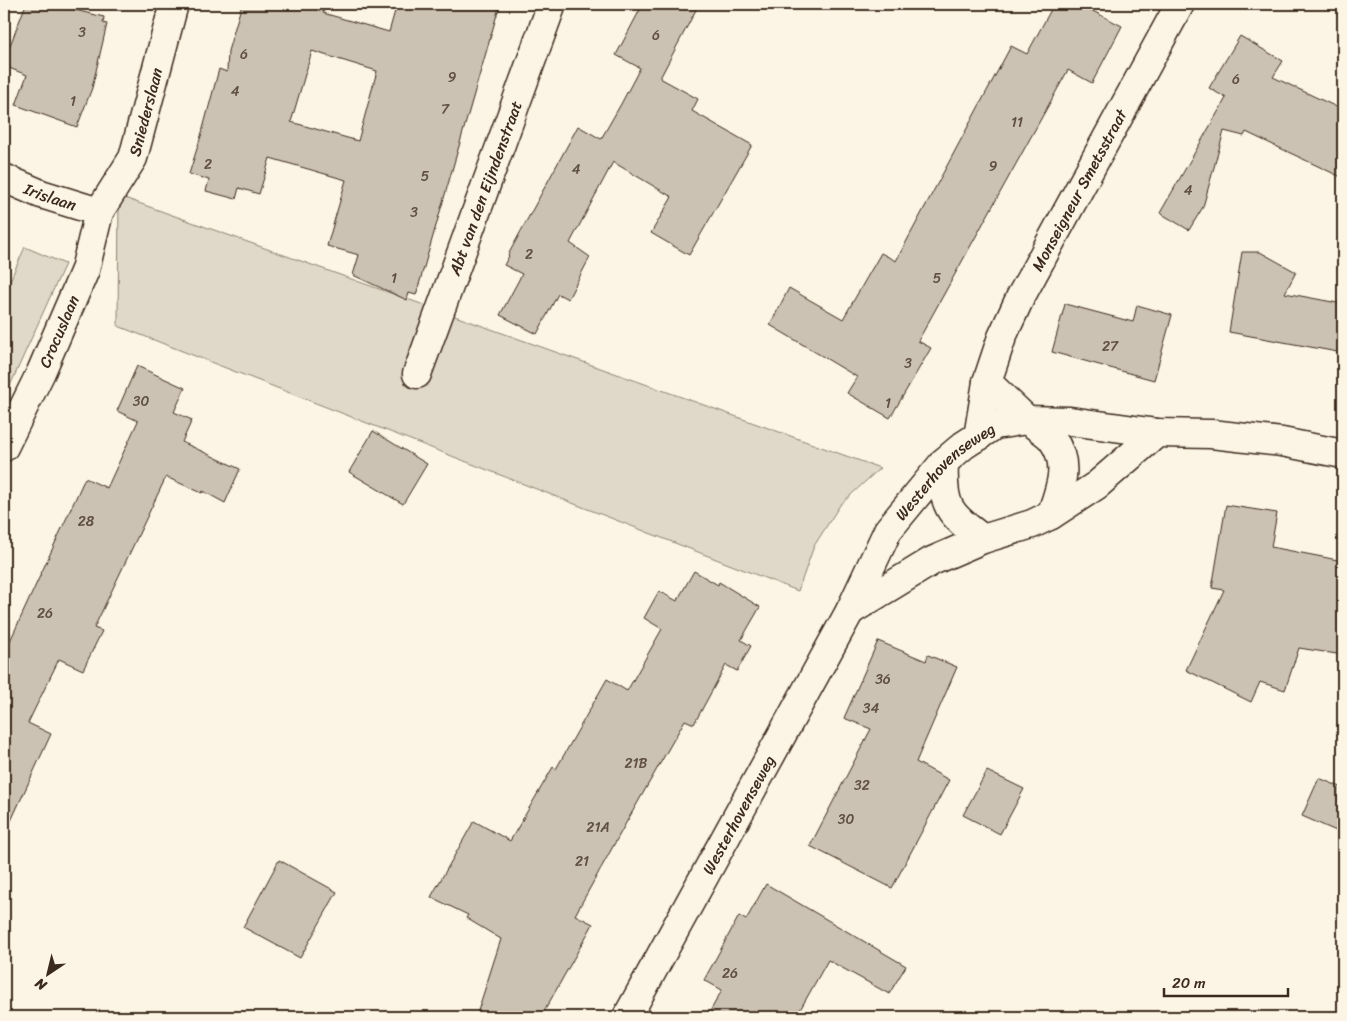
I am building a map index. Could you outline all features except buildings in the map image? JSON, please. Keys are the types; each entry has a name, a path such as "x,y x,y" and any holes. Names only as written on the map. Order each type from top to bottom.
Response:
{"street":[{"name":"Sniederslaan","path":"99,212 133,158 174,4"},
{"name":"Abt van den Eijndenstraat","path":"417,374 552,4"},
{"name":"Monseigneur Smetsstraat","path":"978,437 988,382 1002,337 1020,298 1180,4"},
{"name":"Irislaan","path":"7,187 40,194 99,212"},
{"name":"Crocuslaan","path":"4,447 40,372 85,270 99,212"},
{"path":"988,382 1027,420 1052,438 1061,454 1063,469 1061,484 1051,515"},
{"name":"Westerhovenseweg","path":"627,1017 850,611 888,530 944,462 964,445 995,425 1027,420 1070,421 1157,432 1211,434 1282,442 1343,454"},
{"name":"Westerhovenseweg","path":"850,611 932,561 983,539 1032,524 1051,515 1097,485 1157,432"},
{"path":"944,462 943,484 948,506 958,521 983,539"}],"shaded area":[{"path":"119,196 880,468 840,505 814,546 798,591 118,326"},
{"path":"25,247 65,264 4,399 4,294"}]}
